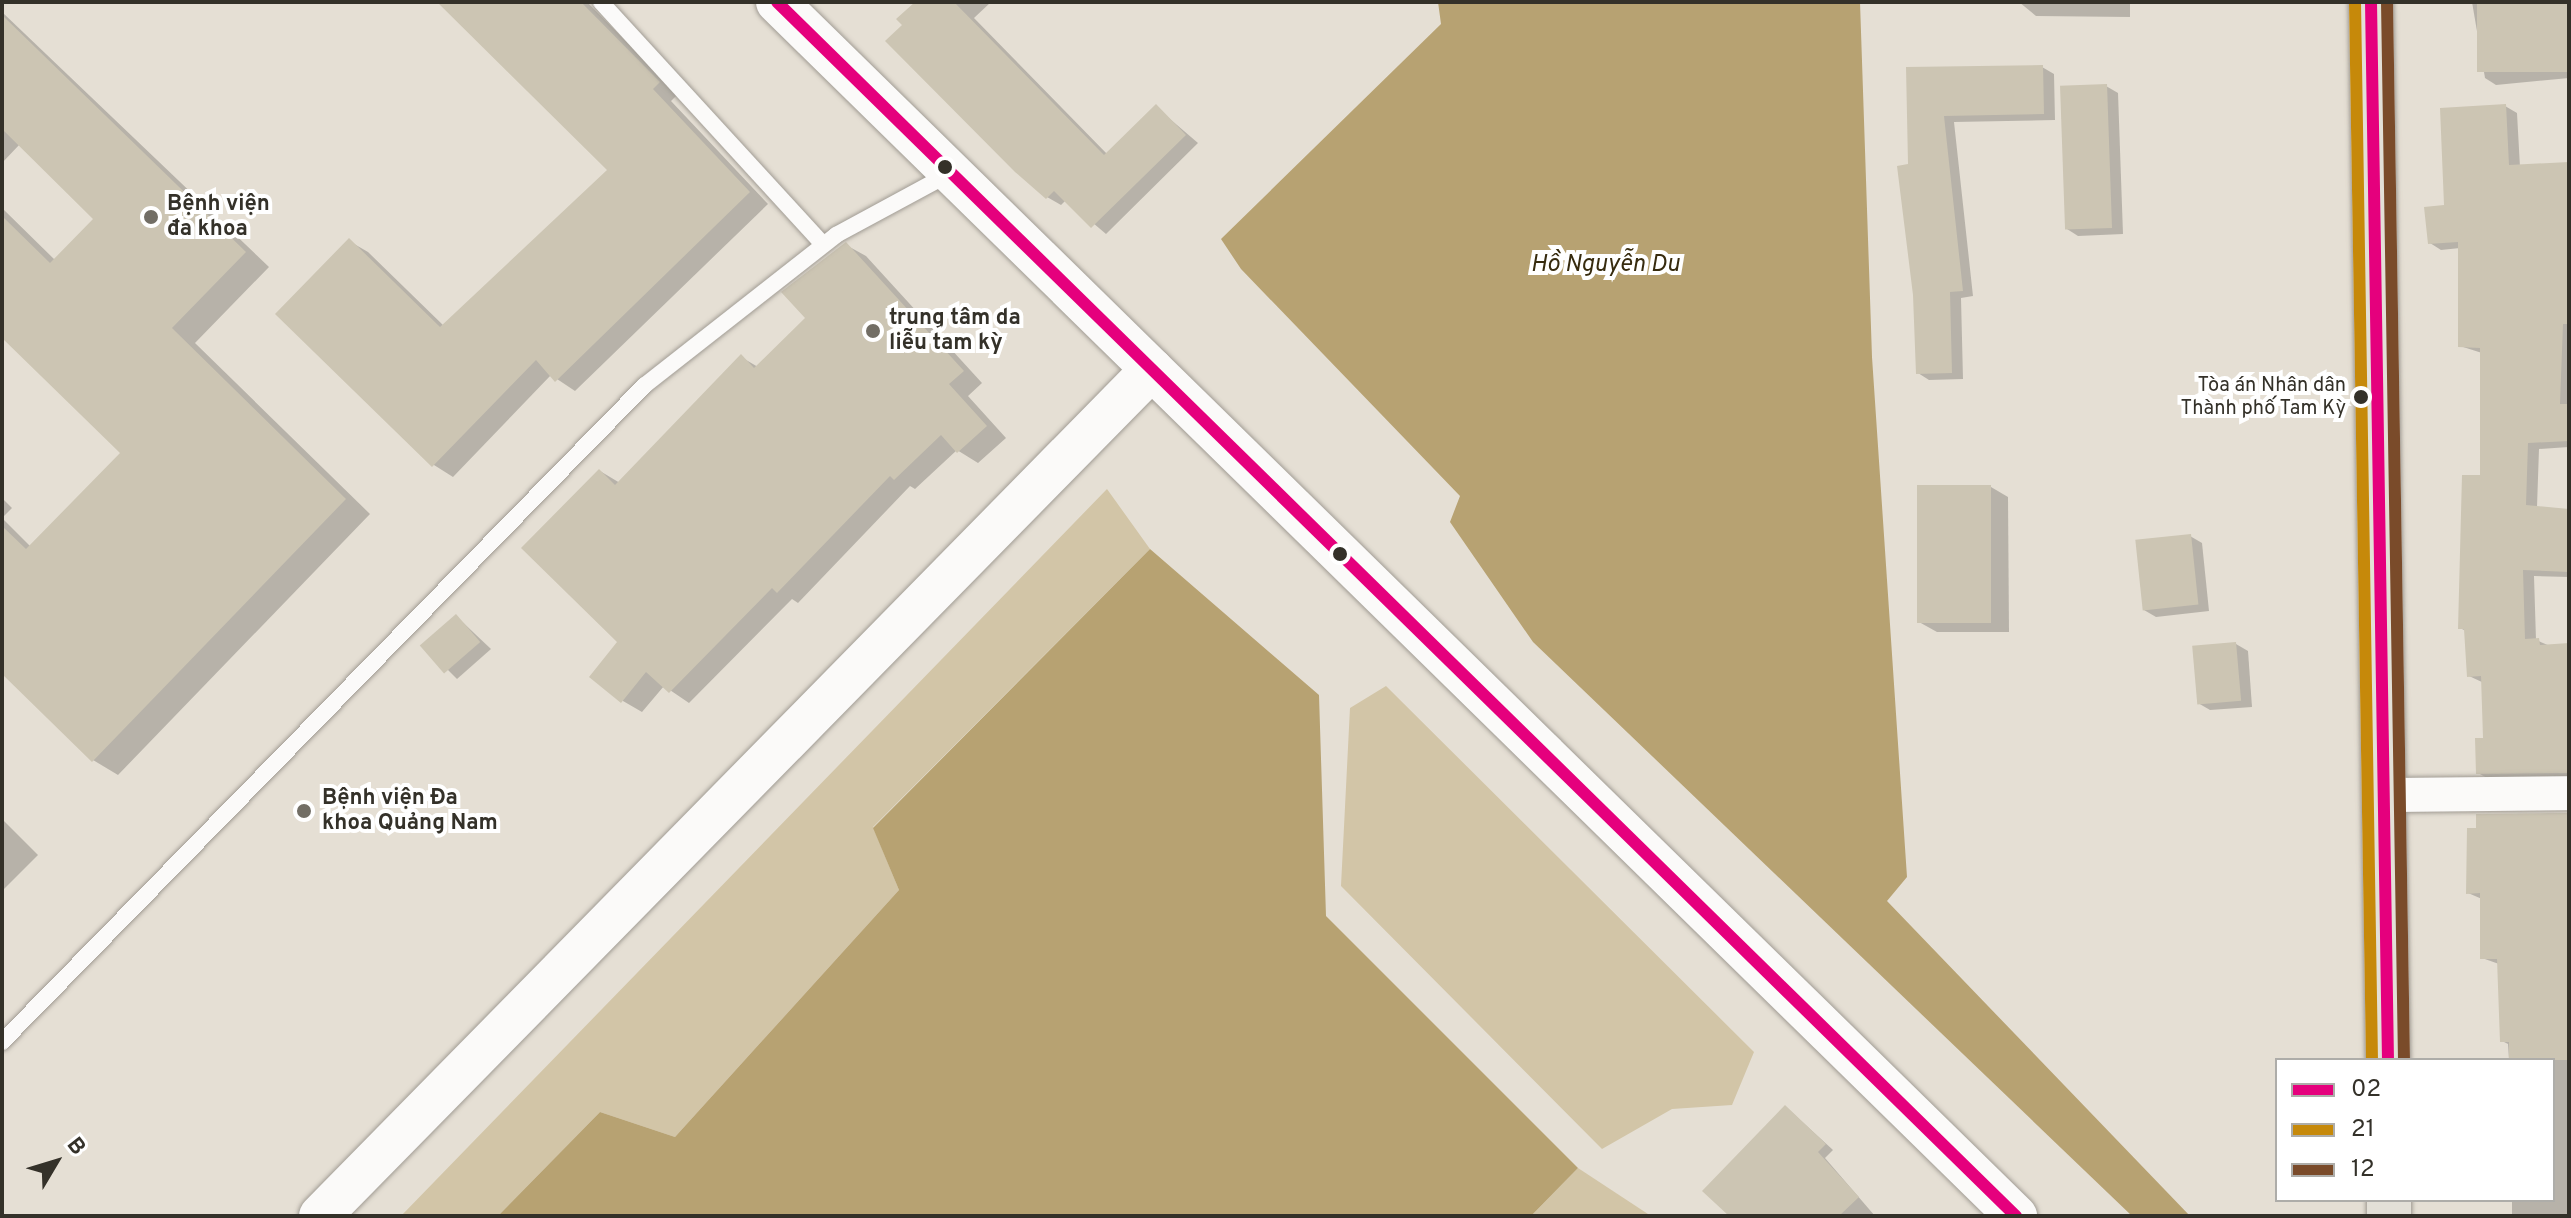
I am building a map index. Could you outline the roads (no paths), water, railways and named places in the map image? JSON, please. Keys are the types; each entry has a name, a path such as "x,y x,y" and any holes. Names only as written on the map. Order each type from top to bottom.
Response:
{"main road":[{"path":"2371,2 2387,795 2388,1058"}],"street":[{"path":"777,2 949,174 2016,1216"},
{"path":"320,1216 1152,369"},
{"path":"2387,795 2569,793"}],"lane":[{"path":"601,2 823,244"},
{"path":"2,1042 645,385 823,244 949,174"}],"water":[{"name":"Hồ Nguyễn Du","path":"1438,2 1860,2 1872,357 1907,877 1887,901 2190,1216 2132,1216 1533,642 1450,522 1460,496 1241,269 1221,239 1441,24"},
{"path":"1150,549 1319,695 1326,916 1578,1168 1531,1216 498,1216 600,1112 675,1137 899,890 873,828"}],"place":[{"name":"Bệnh viện đa khoa","path":"151,217"},
{"name":"trung tâm da liễu tam kỳ","path":"873,331"},
{"name":"Tòa án Nhân dân Thành phố Tam Kỳ","path":"2361,397"},
{"name":"Bệnh viện Đa khoa Quảng Nam","path":"304,811"}]}
